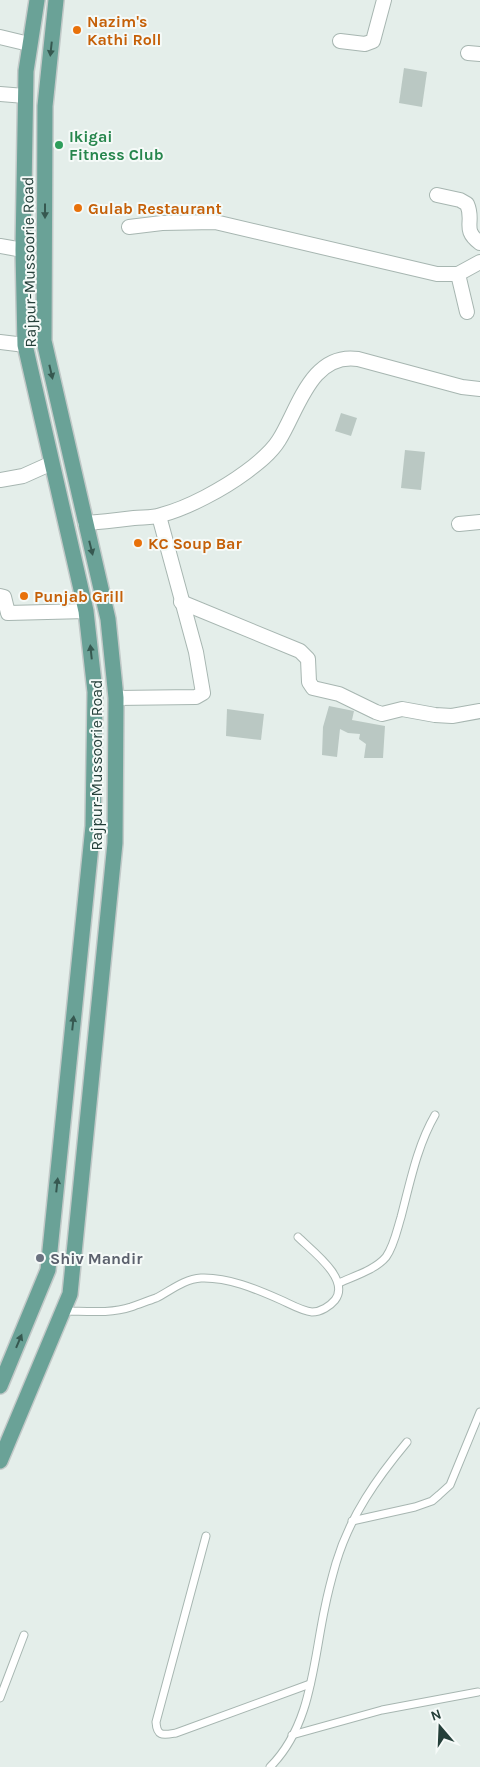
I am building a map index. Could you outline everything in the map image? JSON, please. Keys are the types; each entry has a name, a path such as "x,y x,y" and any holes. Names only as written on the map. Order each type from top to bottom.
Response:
{"main road":[{"name":"Rajpur-Mussoorie Road","path":"0,1386 48,1270 92,826 95,692 86,611 25,345 23,250 25,96 29,44 37,0"},
{"name":"Rajpur-Mussoorie Road","path":"0,1461 70,1294 115,843 116,698 108,619 44,341 45,106 56,0"},
{"path":"81,589 100,586"}],"street":[{"path":"340,41 365,44 373,41 384,0"},
{"path":"0,37 29,44"},
{"path":"0,94 25,96"},
{"path":"437,195 460,200 467,204 471,236 480,243"},
{"path":"130,227 162,223 215,222 437,274 458,274 480,262"},
{"path":"0,246 23,250"},
{"path":"458,274 468,312"},
{"path":"0,342 25,345"},
{"path":"85,523 159,516 187,506 244,473 279,441 299,400 317,374 338,360 344,358 358,359 462,387 480,389"},
{"path":"0,480 23,476 52,463"},
{"path":"116,698 196,697 202,695 203,690 196,652 159,516"},
{"path":"459,524 480,522"},
{"path":"0,596 4,597 8,613 86,611"},
{"path":"181,602 300,651 308,659 310,682 313,688 339,694 376,712 386,713 399,709 452,716 480,711"}],"lane":[{"path":"339,1282 366,1271 386,1256 399,1224 424,1135 434,1115"},
{"path":"63,1311 129,1308 197,1278 208,1278 233,1283 260,1291 312,1312 327,1307 335,1300 338,1294 339,1282 334,1274 298,1237"},
{"path":"352,1521 415,1507 432,1501 440,1495 450,1485 480,1412"},
{"path":"270,1767 282,1753 306,1704 329,1590 337,1560 352,1521 383,1471 407,1442"},
{"path":"206,1536 156,1722 159,1733 164,1735 176,1733 310,1684"},
{"path":"0,1698 24,1634"},
{"path":"292,1735 382,1710 478,1692"}],"building":[{"path":"404,68 427,72 422,107 399,103"},
{"path":"341,413 357,418 351,436 335,431"},
{"path":"405,450 425,452 421,490 401,488"},
{"path":"329,706 354,711 352,720 385,726 383,758 364,758 366,744 359,739 360,734 348,733 340,729 337,757 322,755 323,727"},
{"path":"227,709 264,714 261,740 226,736"}],"place":[{"name":"Nazim's Kathi Roll","path":"77,30"},
{"name":"Ikigai Fitness Club","path":"59,145"},
{"name":"Gulab Restaurant","path":"78,208"},
{"name":"KC Soup Bar","path":"138,543"},
{"name":"Punjab Grill","path":"24,596"},
{"name":"Shiv Mandir","path":"40,1258"}]}
